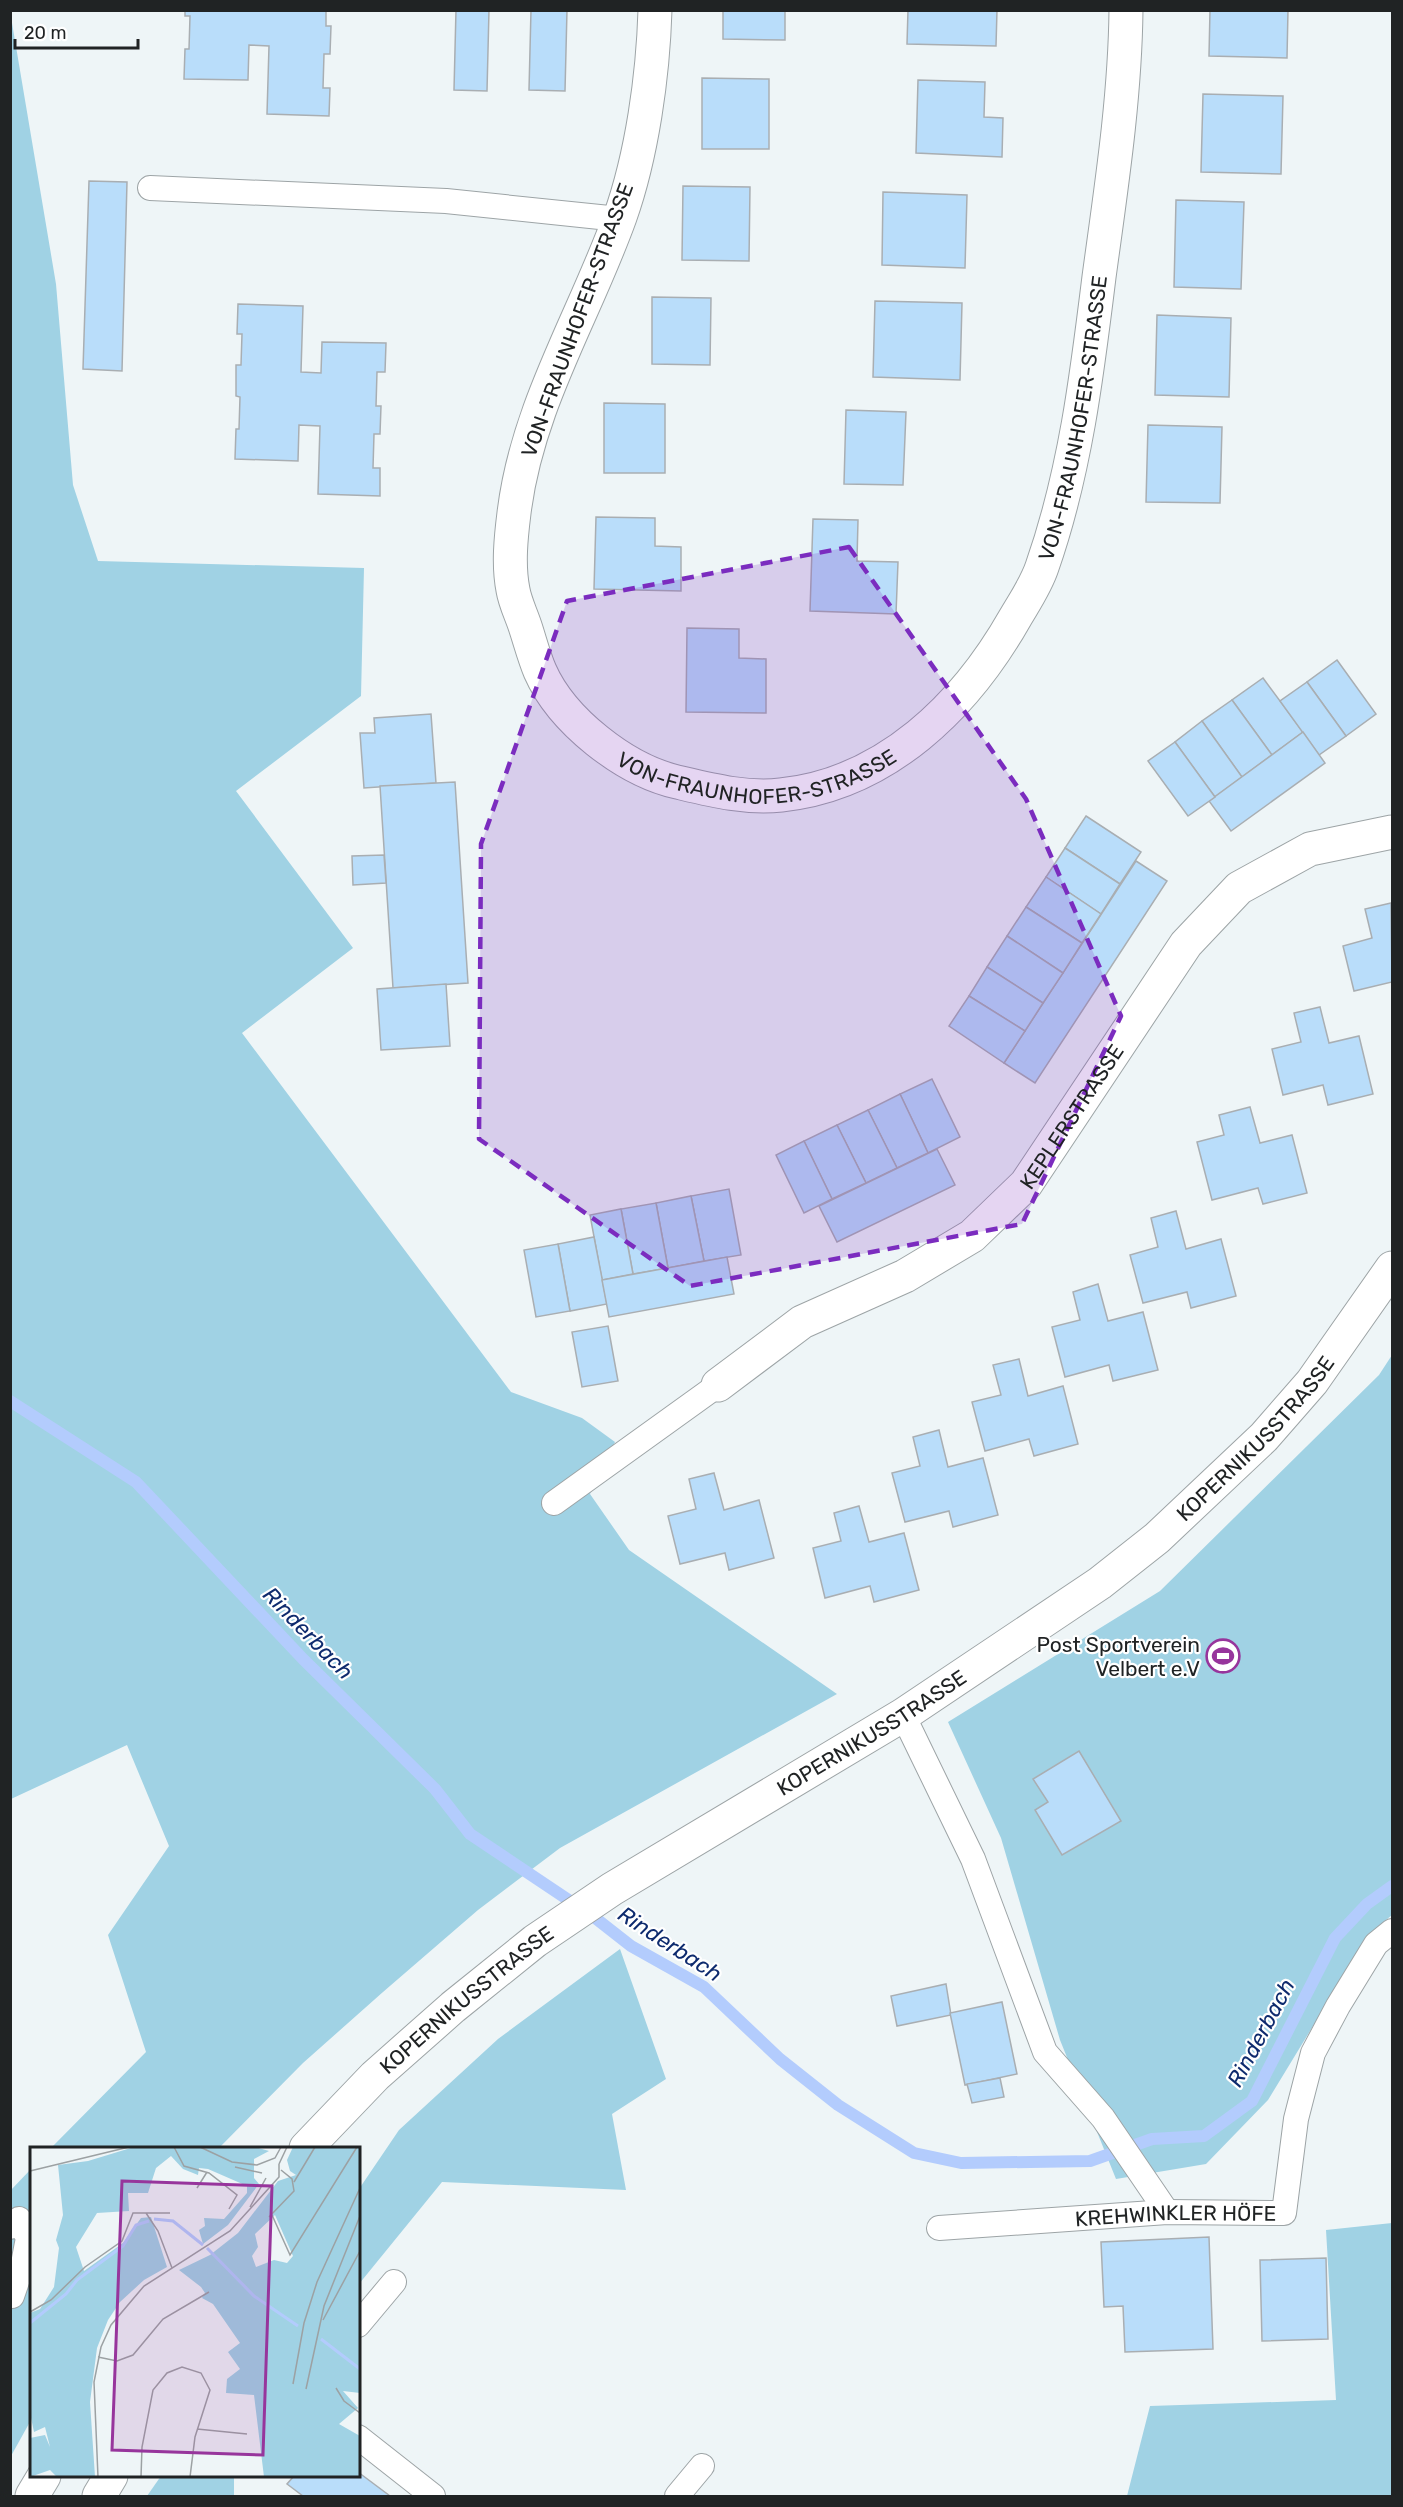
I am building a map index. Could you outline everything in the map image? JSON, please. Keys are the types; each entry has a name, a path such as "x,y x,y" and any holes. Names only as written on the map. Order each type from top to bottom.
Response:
{"street":[{"name":"VON-FRAUNHOFER-STRASSE","path":"655,10 639,147 619,219 559,357 535,422 517,487 511,538 513,590 541,675 569,713 602,747 657,777 728,793 778,796 829,786 879,763 917,738 951,708 999,646 1041,573 1064,494 1083,402 1109,201 1126,42 1126,10"},
{"name":"KEPLERSTRASSE","path":"718,1385 802,1322 905,1276 972,1236 1026,1184 1186,944 1239,888 1310,849 1392,832"},
{"name":"KOPERNIKUSSTRASSE","path":"307,2147 375,2076 453,2007 536,1941 612,1889 903,1715 1100,1583 1157,1538 1264,1437 1312,1382 1392,1268"},
{"path":"32,2496 43,2477"},
{"path":"99,2496 110,2477"}],"lane":[{"path":"150,188 446,201 619,219"},
{"path":"554,1503 718,1385"},
{"path":"903,1715 973,1859 1045,2052 1103,2118 1167,2212"},
{"name":"KREHWINKLER HÖFE","path":"939,2228 1167,2212 1284,2213 1296,2119 1313,2053 1338,2006 1376,1944 1392,1931"},
{"path":"12,2296 23,2265 27,2238 15,2223"},
{"path":"360,2323 394,2282"},
{"path":"360,2439 433,2496"},
{"path":"677,2496 702,2466"}],"highlighted area":[{"path":"849,547 1026,799 1121,1016 1022,1224 690,1286 479,1139 481,844 567,601"}],"shaded area":[{"path":"10,11 56,284 73,485 98,561 364,568 361,696 236,791 353,948 242,1033 511,1392 582,1418 615,1442 590,1494 629,1550 837,1694 560,1848 478,1910 383,1992 303,2063 220,2147 52,2147 146,2052 108,1935 169,1846 127,1745 11,1799"},
{"name":"Post Sportverein Velbert e.V","path":"1392,1355 1392,1915 1369,1934 1268,2100 1206,2164 1116,2179 1060,2040 1001,1838 948,1722 1160,1591 1379,1375"},
{"path":"620,1949 666,2079 612,2114 626,2190 442,2182 360,2283 360,2188 399,2130 498,2039"},
{"path":"30,2170 30,2422 11,2456 11,2190"},
{"path":"1392,2223 1392,2496 1127,2496 1150,2406 1336,2400 1326,2230"},
{"path":"160,2477 234,2477 234,2496 147,2496"}],"building":[{"path":"185,10 326,10 326,26 331,26 330,54 324,54 323,88 330,88 329,116 267,114 269,46 249,45 248,80 184,79 185,49 189,49 190,16 185,16"},
{"path":"456,10 489,10 487,91 454,90"},
{"path":"531,10 567,10 565,91 529,90"},
{"path":"723,10 785,10 785,40 723,39"},
{"path":"908,10 997,10 996,46 907,44"},
{"path":"1210,10 1288,10 1287,58 1209,56"},
{"path":"702,78 769,79 769,149 702,149"},
{"path":"918,80 985,82 984,117 1003,118 1002,157 916,153"},
{"path":"1203,94 1283,96 1281,174 1201,172"},
{"path":"89,181 127,182 122,371 83,369"},
{"path":"683,186 750,187 749,261 682,260"},
{"path":"883,192 967,195 965,268 882,265"},
{"path":"1176,200 1244,202 1241,289 1174,287"},
{"path":"652,297 711,298 710,365 652,364"},
{"path":"875,301 962,303 960,380 873,377"},
{"path":"238,304 303,306 301,372 321,373 322,342 386,343 385,372 377,372 376,406 381,406 380,434 374,434 373,468 380,468 380,496 318,494 320,426 299,425 298,461 235,459 240,397 236,396 236,365 241,365 242,334 237,334"},
{"path":"1157,315 1231,318 1229,397 1155,395"},
{"path":"604,403 665,404 665,473 604,473"},
{"path":"846,410 906,412 903,485 844,484"},
{"path":"1148,425 1222,427 1220,503 1146,502"},
{"path":"596,517 655,518 655,546 681,547 681,591 594,589"},
{"path":"813,519 858,520 857,561 898,562 896,614 810,611"},
{"path":"687,628 739,629 739,658 766,659 766,713 686,712"},
{"path":"1337,660 1376,714 1346,736 1307,682"},
{"path":"1263,678 1303,732 1272,755 1232,700"},
{"path":"1307,682 1346,736 1319,755 1280,701"},
{"path":"1232,700 1272,755 1242,777 1202,721"},
{"path":"431,714 436,783 364,788 360,733 375,733 374,718"},
{"path":"1202,721 1242,777 1215,797 1175,742"},
{"path":"1303,732 1325,763 1231,831 1209,801"},
{"path":"1175,742 1215,797 1188,816 1148,761"},
{"path":"455,782 468,983 393,988 380,786"},
{"path":"1086,816 1141,852 1120,884 1065,848"},
{"path":"1065,848 1120,884 1101,914 1046,877"},
{"path":"384,855 386,883 353,885 352,856"},
{"path":"1136,861 1167,881 1035,1083 1004,1063"},
{"path":"1046,877 1101,914 1082,943 1026,907"},
{"path":"1391,903 1392,982 1354,991 1343,946 1372,938 1365,909"},
{"path":"1026,907 1082,943 1063,973 1007,936"},
{"path":"1007,936 1063,973 1043,1003 987,967"},
{"path":"987,967 1043,1003 1025,1031 969,996"},
{"path":"446,984 450,1046 381,1050 377,989"},
{"path":"969,996 1025,1031 1004,1063 949,1026"},
{"path":"1320,1007 1329,1043 1359,1036 1373,1094 1328,1105 1323,1085 1283,1095 1272,1049 1301,1042 1294,1013"},
{"path":"932,1079 960,1137 928,1153 900,1094"},
{"path":"900,1094 928,1153 897,1168 868,1110"},
{"path":"1250,1107 1260,1143 1292,1135 1307,1193 1263,1204 1258,1188 1212,1200 1197,1142 1224,1135 1219,1115"},
{"path":"868,1110 897,1168 866,1183 837,1125"},
{"path":"837,1125 866,1183 832,1199 804,1141"},
{"path":"804,1141 832,1199 804,1213 776,1155"},
{"path":"937,1149 955,1185 837,1242 819,1206"},
{"path":"729,1189 741,1255 704,1261 691,1196"},
{"path":"691,1196 704,1261 668,1268 656,1203"},
{"path":"656,1203 668,1268 633,1274 621,1209"},
{"path":"621,1209 633,1274 602,1280 590,1215"},
{"path":"1176,1211 1186,1249 1221,1239 1236,1296 1191,1308 1187,1292 1143,1303 1130,1255 1158,1247 1151,1218"},
{"path":"594,1237 607,1304 570,1311 558,1244"},
{"path":"558,1244 570,1311 536,1317 524,1250"},
{"path":"727,1257 734,1294 609,1317 602,1280"},
{"path":"1098,1284 1108,1321 1143,1312 1158,1370 1113,1381 1109,1365 1065,1377 1052,1327 1080,1320 1073,1292"},
{"path":"608,1326 618,1381 582,1387 572,1332"},
{"path":"1019,1359 1028,1396 1063,1386 1078,1444 1034,1456 1029,1439 985,1451 972,1402 1001,1395 993,1365"},
{"path":"939,1430 948,1467 983,1458 998,1515 953,1527 949,1511 905,1522 892,1473 920,1466 913,1437"},
{"path":"714,1473 724,1510 759,1500 774,1558 729,1570 725,1553 680,1564 668,1516 696,1509 689,1479"},
{"path":"859,1506 869,1542 904,1533 919,1590 874,1602 870,1586 825,1598 813,1548 841,1541 834,1513"},
{"path":"1079,1751 1121,1821 1062,1855 1035,1810 1048,1802 1033,1779"},
{"path":"946,1984 951,2015 897,2026 891,1996"},
{"path":"1002,2002 1017,2074 965,2085 950,2013"},
{"path":"1000,2078 1004,2097 972,2103 967,2084"},
{"path":"1209,2237 1213,2349 1125,2352 1123,2306 1104,2307 1101,2242"},
{"path":"1326,2258 1328,2339 1262,2341 1260,2260"},
{"path":"360,2474 390,2496 303,2496 287,2484 293,2477 360,2477"}],"waterway":[{"name":"Rinderbach","path":"10,1401 136,1482 303,1659 435,1789 470,1834 594,1917 631,1946 704,1987 780,2059 838,2105 914,2153 961,2163 1090,2161 1152,2139 1204,2136 1252,2101 1335,1938 1367,1904 1392,1886"}],"place":[{"name":"Post Sportverein Velbert e.V","path":"1223,1656"}]}
